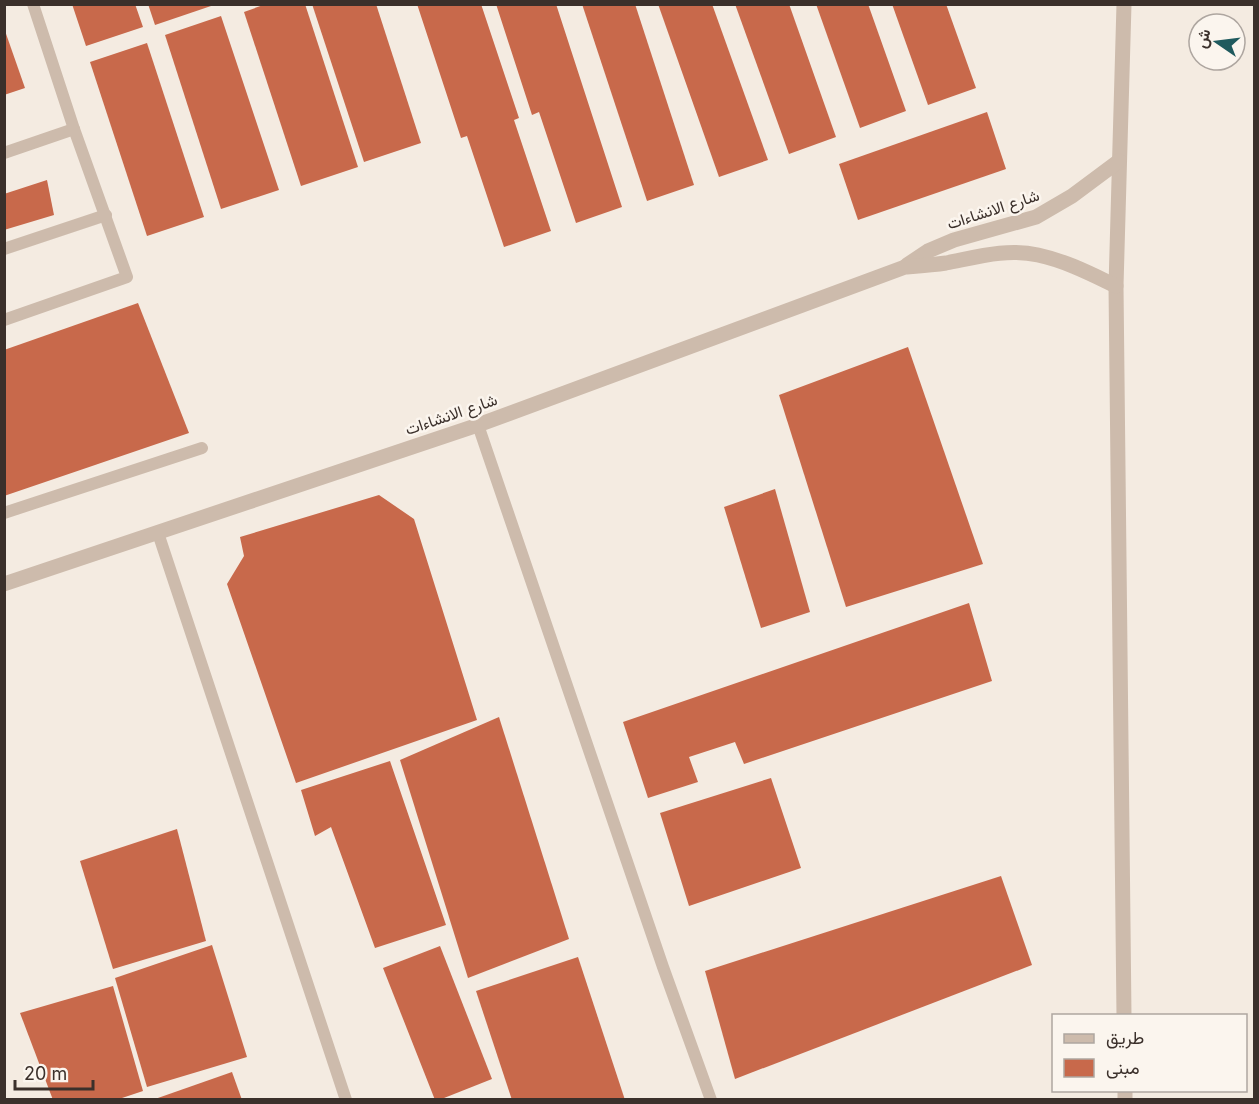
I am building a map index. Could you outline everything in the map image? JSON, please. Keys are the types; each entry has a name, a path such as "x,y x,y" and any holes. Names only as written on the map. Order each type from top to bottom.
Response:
{"street":[{"path":"1124,4 1116,286 1124,1014"},
{"name":"شارع الانشاءات","path":"905,267 928,250 954,240 1036,217 1072,196 1119,161"},
{"name":"شارع الانشاءات","path":"4,584 478,425 905,267 945,263 987,254 1011,252 1036,254 1060,261 1116,286"}],"lane":[{"path":"4,320 127,277 74,129 33,4"},
{"path":"4,153 74,129"},
{"path":"4,249 106,215"},
{"path":"478,425 663,967 711,1100"},
{"path":"4,513 202,448"},
{"path":"158,532 346,1100"}],"building":[{"path":"72,4 135,4 143,27 86,46"},
{"path":"148,4 214,4 214,5 155,25"},
{"path":"266,4 305,4 358,167 301,186 244,12"},
{"path":"312,4 376,4 421,143 364,162"},
{"path":"417,4 481,4 519,118 514,120 551,231 504,247 467,136 461,138"},
{"path":"496,4 556,4 622,207 576,223 539,112 532,115"},
{"path":"582,4 635,4 694,185 647,201"},
{"path":"658,4 712,4 768,160 719,177"},
{"path":"735,4 789,4 836,137 789,154"},
{"path":"816,4 868,4 906,111 860,128"},
{"path":"892,4 946,4 976,88 928,105"},
{"path":"221,16 279,190 221,209 165,35"},
{"path":"4,28 25,88 4,95"},
{"path":"147,43 204,217 147,236 90,62"},
{"path":"987,112 1006,169 858,220 839,164"},
{"path":"47,180 54,215 4,230 4,194"},
{"path":"138,303 189,433 4,496 4,350"},
{"path":"908,347 983,564 846,607 779,395"},
{"path":"775,489 810,612 761,628 724,507"},
{"path":"379,495 414,519 477,720 296,783 227,584 244,556 240,537"},
{"path":"969,603 992,681 744,764 735,742 689,757 698,782 648,798 623,722"},
{"path":"499,717 569,939 468,978 400,760"},
{"path":"390,761 446,925 375,948 331,827 315,836 301,790"},
{"path":"771,778 801,868 689,906 660,813"},
{"path":"177,829 206,941 113,969 80,861"},
{"path":"1001,876 1032,965 735,1079 705,971"},
{"path":"212,945 247,1057 147,1087 115,978"},
{"path":"440,946 492,1079 435,1100 383,968"},
{"path":"578,957 625,1100 512,1100 476,991"},
{"path":"113,986 143,1091 116,1100 53,1100 20,1013"},
{"path":"232,1072 242,1100 155,1100 155,1099"}]}
